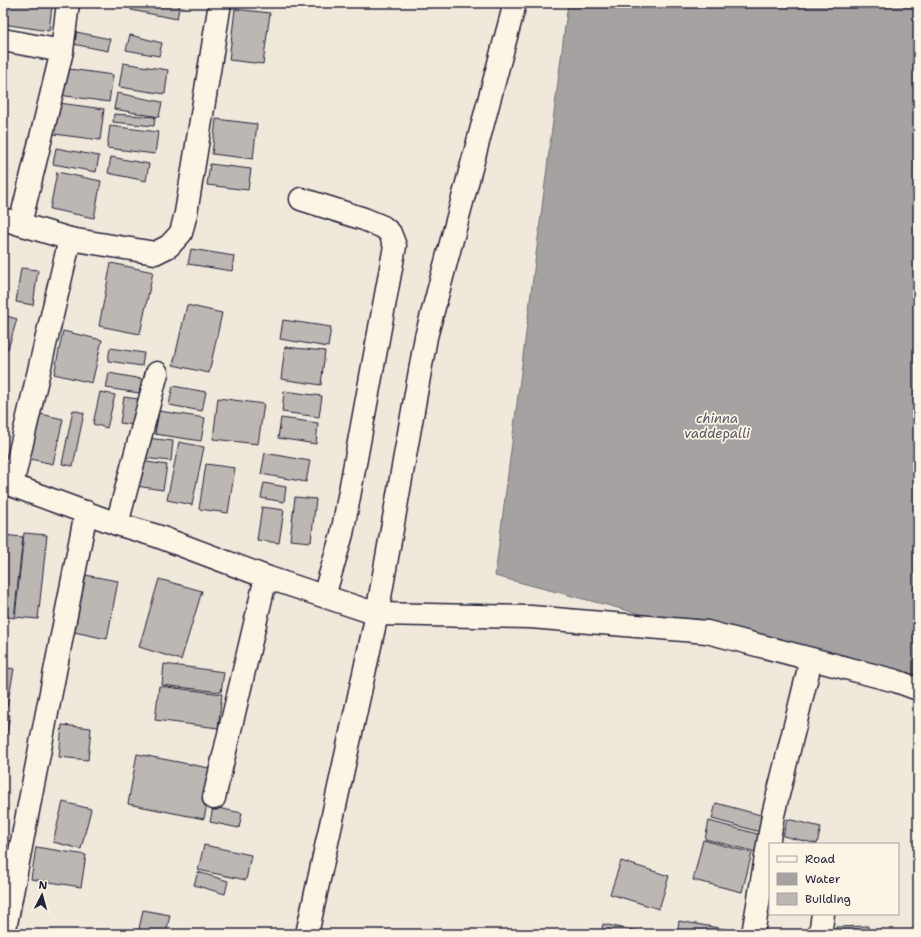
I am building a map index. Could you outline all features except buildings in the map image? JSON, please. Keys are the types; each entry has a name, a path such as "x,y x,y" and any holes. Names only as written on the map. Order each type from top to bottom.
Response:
{"street":[{"path":"68,3 62,51 12,222 70,238 155,253 169,246 181,233 186,213 220,3"},
{"path":"308,934 378,614 426,337 515,3"},
{"path":"3,40 62,51"},
{"path":"300,199 364,219 383,227 390,233 395,246 342,534 324,596"},
{"path":"70,238 7,483 117,524 157,536 266,577 378,614 530,617 707,632 896,681 918,689"},
{"path":"117,524 157,373"},
{"path":"4,934 86,512"},
{"path":"214,798 266,577"},
{"path":"753,934 773,815 812,660"},
{"path":"820,934 823,915"}],"water":[{"name":"chinna vaddepalli","path":"568,3 918,3 918,686 495,576"}]}
